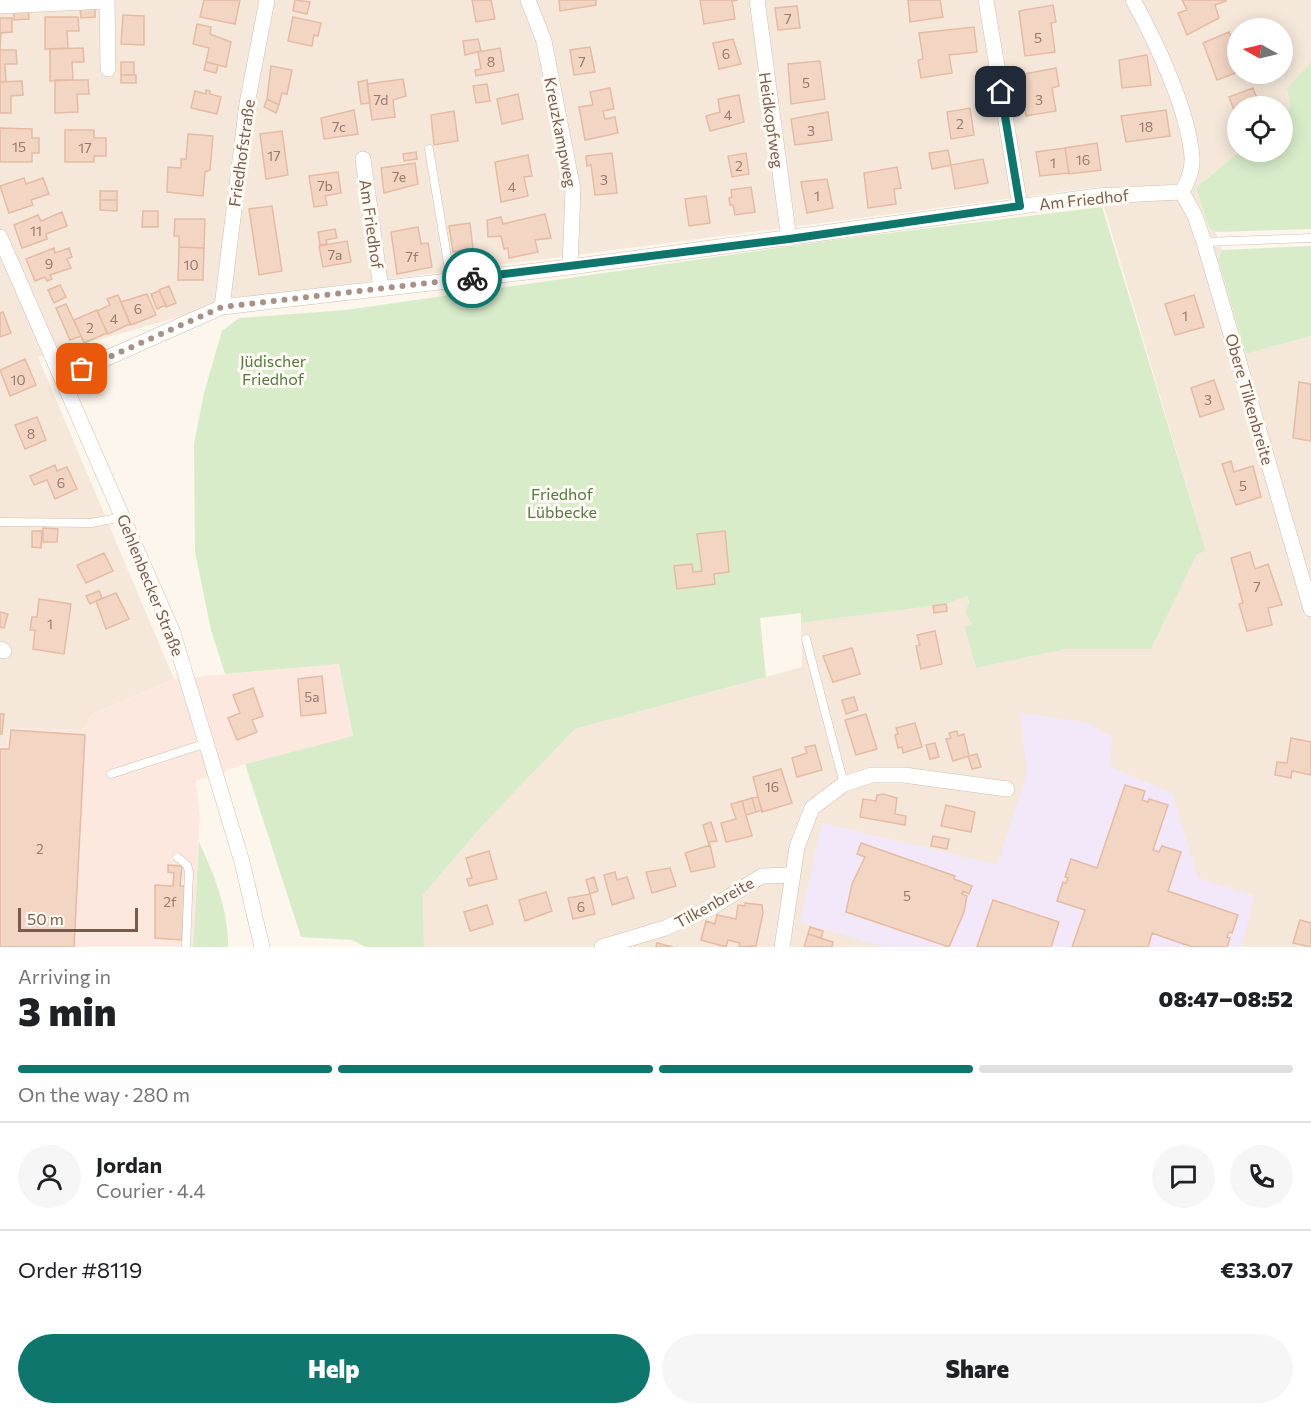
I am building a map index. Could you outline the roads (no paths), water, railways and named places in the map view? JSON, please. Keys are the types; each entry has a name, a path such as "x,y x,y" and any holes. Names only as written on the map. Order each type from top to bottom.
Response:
{"street":[{"name":"Friedhofstraße","path":"222,307 247,104 267,0"},
{"name":"Kreuzkampweg","path":"528,0 544,41 573,190 570,267"},
{"name":"Heidkopfweg","path":"757,0 789,239"},
{"path":"986,0 1020,206"},
{"path":"1133,0 1154,37 1181,113 1192,158 1190,178 1182,192"},
{"path":"0,6 107,1 108,69"},
{"name":"Am Friedhof","path":"363,159 381,289"},
{"name":"Am Friedhof","path":"62,378 222,307 570,267 1098,196 1182,192"},
{"name":"Obere Tilkenbreite","path":"1182,192 1195,216 1204,243 1311,609"},
{"name":"Gehlenbecker Straße","path":"0,237 173,633 242,862 262,947"},
{"path":"782,947 797,847 812,808 844,784 872,775 903,775 1007,789"},
{"name":"Tilkenbreite","path":"602,947 665,928 711,908 762,876 792,875"}],"lane":[{"path":"429,149 451,281"},
{"path":"1204,243 1311,238"},
{"path":"0,522 91,524 123,517"},
{"path":"806,639 844,784"},
{"path":"111,774 207,742"},
{"path":"177,856 186,865 189,873 186,947"}],"park label":[{"name":"Jüdischer Friedhof","path":"273,369"},
{"name":"Friedhof Lübbecke","path":"562,502"}]}
